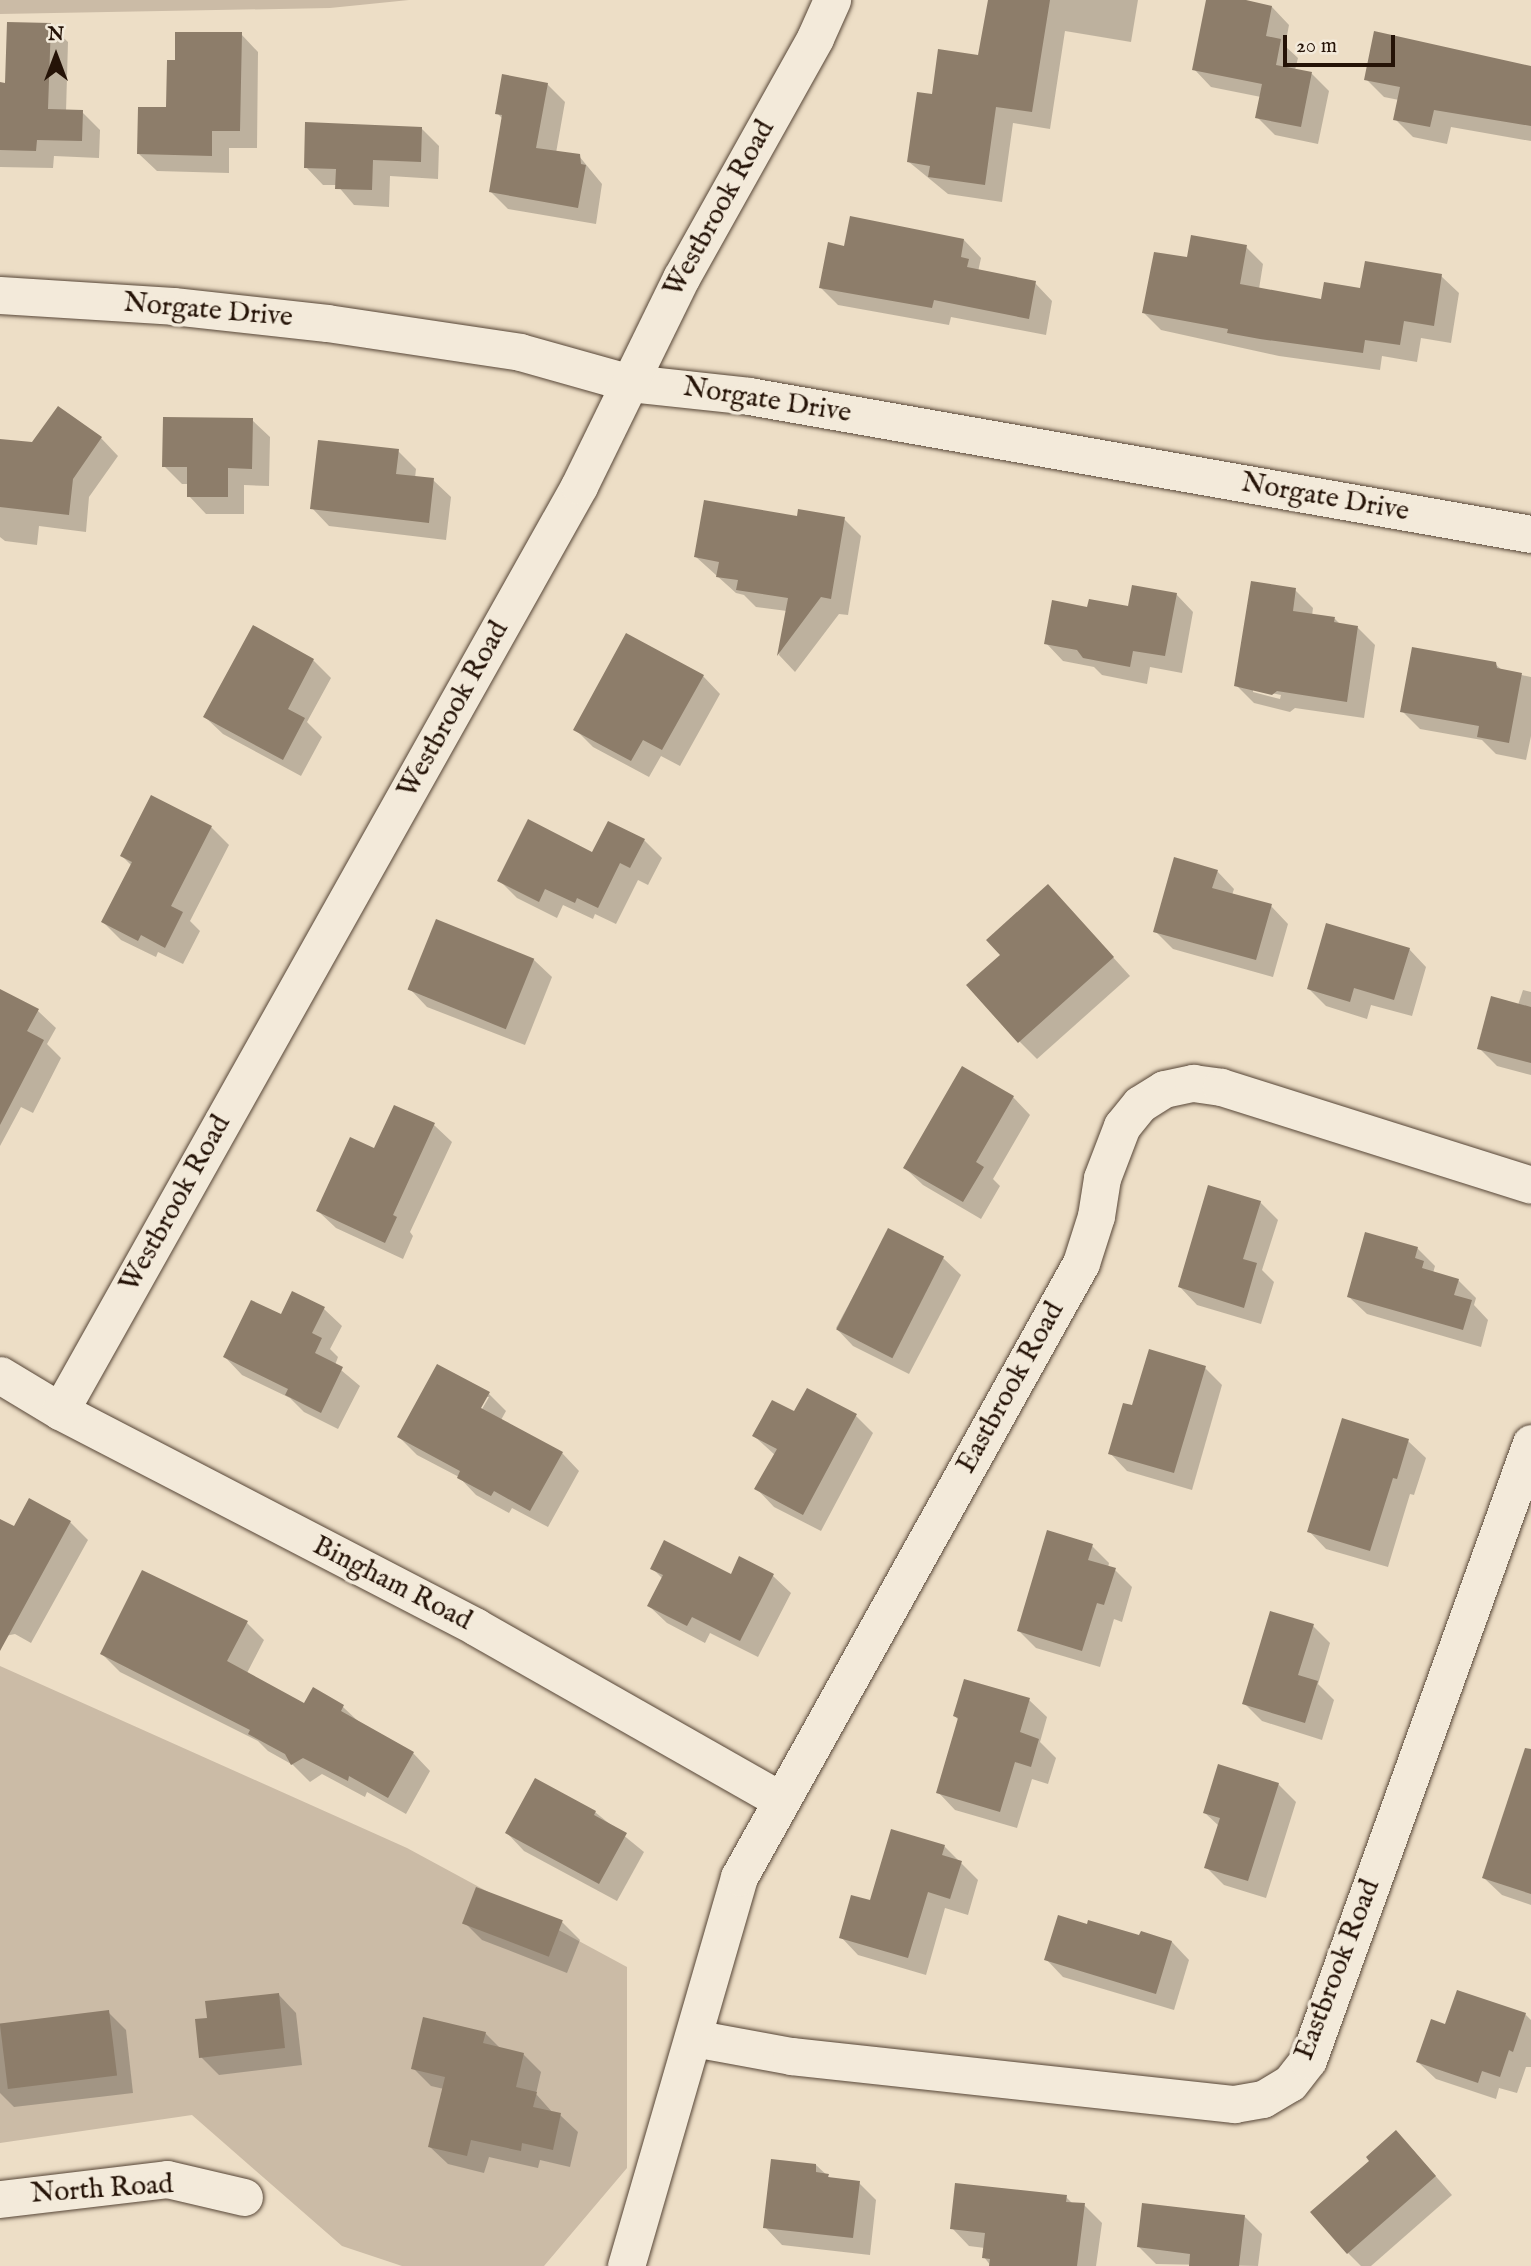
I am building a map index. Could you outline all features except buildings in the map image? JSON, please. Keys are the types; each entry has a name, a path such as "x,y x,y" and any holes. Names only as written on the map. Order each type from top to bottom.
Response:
{"street":[{"name":"Westbrook Road","path":"60,1411 579,486 681,278 815,38 832,0"},
{"name":"Norgate Drive","path":"0,295 173,306 327,323 520,352 630,383 749,396 1531,534"},
{"name":"Eastbrook Road","path":"626,2266 739,1877 1081,1263 1096,1216 1106,1168 1122,1126 1140,1104 1164,1089 1193,1083 1221,1087 1531,1185"},
{"name":"Bingham Road","path":"0,1375 60,1411 476,1627 781,1800"},
{"name":"Eastbrook Road","path":"693,2038 791,2056 1234,2104 1263,2099 1290,2083 1308,2060 1531,1443"},
{"name":"North Road","path":"0,2199 167,2179 244,2197"}],"shaded area":[{"path":"0,0 409,0 330,8 0,14"},
{"path":"0,1666 407,1848 627,1967 627,2168 544,2266 402,2266 342,2246 192,2115 0,2143"}]}
